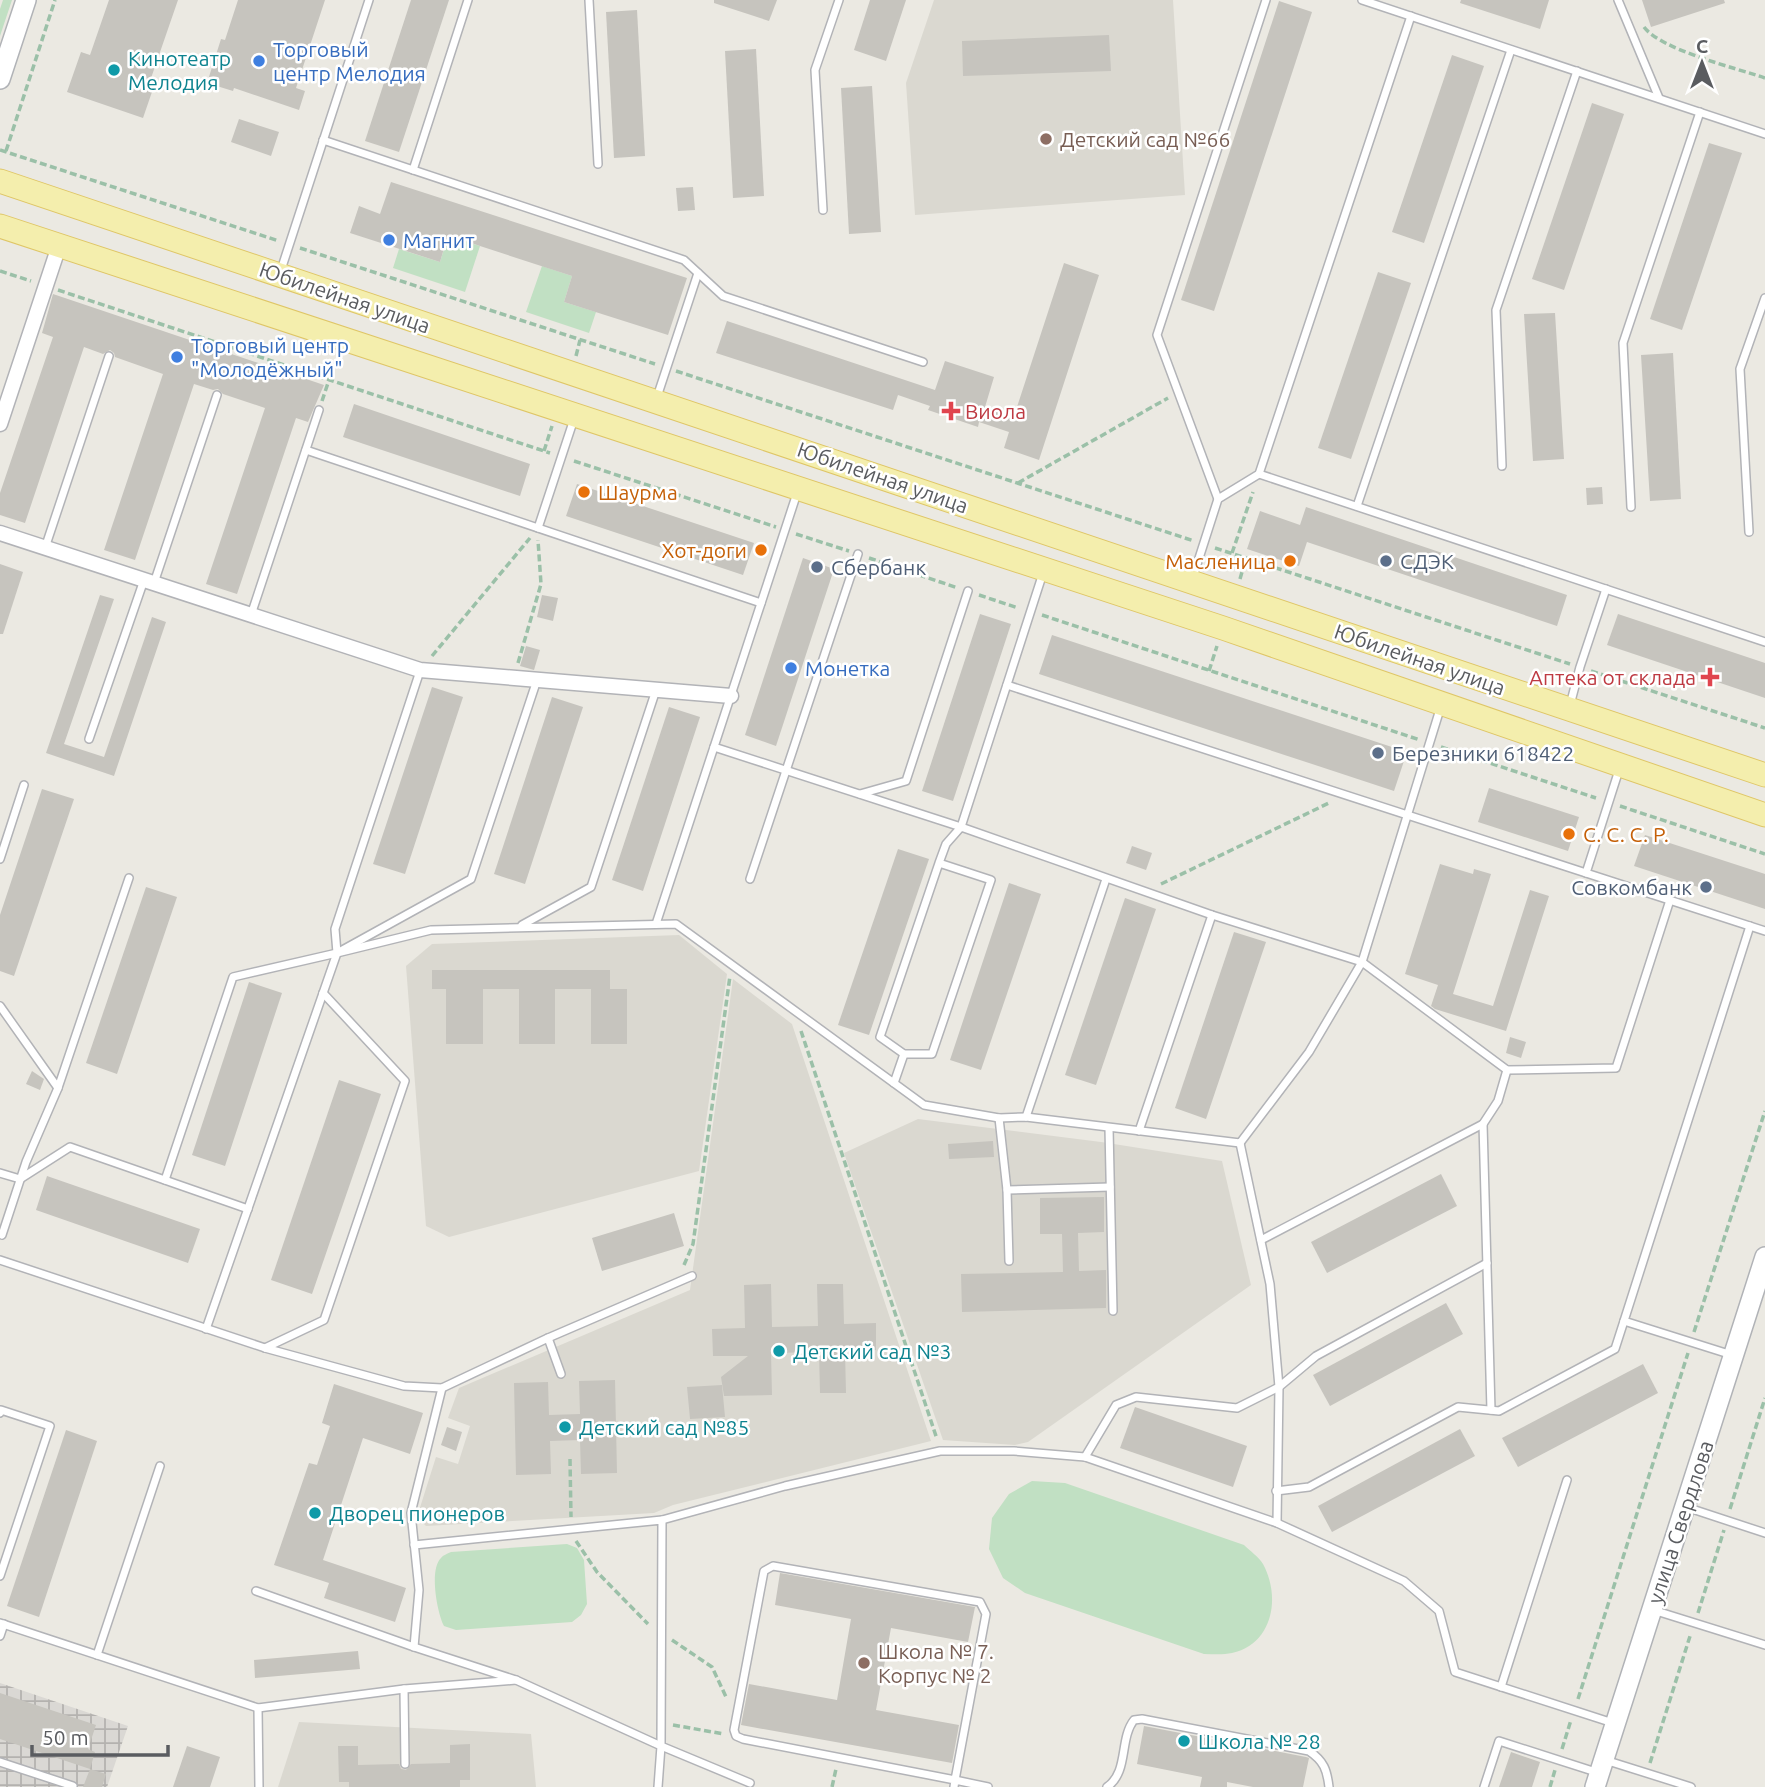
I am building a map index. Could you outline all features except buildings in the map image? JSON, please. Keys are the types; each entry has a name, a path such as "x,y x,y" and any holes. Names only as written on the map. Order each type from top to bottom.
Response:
{"main road":[{"path":"0,79 26,0"},
{"name":"Юбилейная улица","path":"0,181 1765,775"},
{"name":"Юбилейная улица","path":"0,226 1045,569 1442,702 1765,815"},
{"name":"улица Свердлова","path":"1599,1773 1765,1257"}],"street":[{"path":"0,424 59,246"},
{"path":"0,533 420,670 731,696"}],"lane":[{"path":"279,275 369,0"},
{"path":"413,170 468,0"},
{"path":"589,0 598,164"},
{"path":"823,210 815,70 839,0"},
{"path":"1192,581 1218,499 1157,335 1266,0"},
{"path":"1362,0 1765,134"},
{"path":"1619,0 1659,98"},
{"path":"1218,499 1259,474 1410,16"},
{"path":"1357,506 1511,50"},
{"path":"1502,466 1496,310 1577,71"},
{"path":"1631,507 1623,343 1700,112"},
{"path":"323,140 684,260 723,296 923,362"},
{"path":"656,401 698,273"},
{"path":"1749,531 1740,369 1765,298"},
{"path":"45,548 109,356"},
{"path":"89,739 217,395"},
{"path":"251,615 319,410"},
{"path":"538,528 575,415"},
{"path":"306,450 761,603"},
{"path":"1259,474 1765,642"},
{"path":"656,924 799,488"},
{"path":"750,879 858,554"},
{"path":"939,863 991,880 932,1054 904,1054 880,1037 939,863 946,844 961,827 1045,569"},
{"path":"1569,711 1580,667 1606,589"},
{"path":"858,794 906,781 968,591"},
{"path":"206,1329 337,953 335,929 420,670"},
{"path":"337,953 471,879 537,680"},
{"path":"1007,685 1765,931"},
{"path":"520,926 591,887 656,690"},
{"path":"1277,1523 1279,1387 1270,1284 1241,1143 1309,1052 1362,962 1442,702"},
{"path":"714,747 961,827 1212,915 1362,962 1507,1070 1616,1068 1670,900"},
{"path":"1586,873 1621,764"},
{"path":"0,859 24,785"},
{"path":"1,1236 20,1179 58,1088 128,877"},
{"path":"1026,1117 1106,879"},
{"path":"1139,1131 1212,915"},
{"path":"165,1180 233,977 431,930 520,926 676,924 924,1105 999,1118 1026,1117 1241,1143"},
{"path":"1276,1491 1309,1487 1458,1407 1499,1411 1615,1349 1750,926"},
{"path":"265,1348 324,1321 405,1082 323,993"},
{"path":"0,1006 58,1088"},
{"path":"894,1083 904,1054"},
{"path":"1261,1240 1483,1124 1498,1101 1507,1070"},
{"path":"999,1118 1007,1190 1009,1261"},
{"path":"1483,1124 1491,1410"},
{"path":"1109,1128 1113,1311"},
{"path":"0,1173 20,1179 70,1147 248,1209"},
{"path":"1007,1190 1110,1187"},
{"path":"0,1260 265,1348 404,1386 442,1388 548,1338 692,1276"},
{"path":"1085,1457 1116,1405 1136,1397 1237,1408 1279,1387 1317,1356 1487,1264"},
{"path":"1624,1321 1733,1356"},
{"path":"548,1338 561,1374"},
{"path":"414,1647 419,1590 411,1513 442,1388"},
{"path":"0,1413 1,1410 50,1426 0,1576"},
{"path":"414,1545 662,1520 785,1486 940,1451 1014,1451 1085,1457 1277,1523 1404,1581 1439,1611 1455,1672 1615,1724"},
{"path":"97,1655 160,1466"},
{"path":"1501,1687 1567,1480"},
{"path":"1685,1507 1765,1533"},
{"path":"658,1787 661,1746 662,1520"},
{"path":"955,1783 986,1614 980,1602 767,1567 764,1571 734,1730 736,1736 955,1783 988,1787"},
{"path":"256,1591 516,1680 750,1783"},
{"path":"1652,1610 1765,1644"},
{"path":"0,1636 2,1623 258,1708 404,1689 516,1680"},
{"path":"404,1689 405,1764"},
{"path":"258,1708 259,1787"},
{"path":"1107,1787 1113,1783 1120,1771 1128,1727 1134,1720 1142,1719 1309,1751 1321,1759 1328,1772 1329,1787"},
{"path":"1484,1787 1499,1741 1599,1773 1647,1773 1691,1787"},
{"path":"0,1762 73,1786"}],"path":[{"path":"6,152 55,0"},
{"path":"1643,25 1649,34 1687,52 1765,78"},
{"path":"0,150 1765,728"},
{"path":"0,271 1765,854"},
{"path":"319,410 330,380"},
{"path":"1018,483 1178,392"},
{"path":"1232,554 1259,474"},
{"path":"420,670 538,528"},
{"path":"514,678 541,584 538,528"},
{"path":"1144,892 1344,796"},
{"path":"679,1280 693,1244 732,964"},
{"path":"794,1010 940,1451"},
{"path":"1549,1787 1765,1111"},
{"path":"1647,1773 1765,1398"},
{"path":"570,1459 571,1531"},
{"path":"661,1723 736,1736"},
{"path":"832,1787 835,1773"}],"shaded area":[{"name":"Детский сад №66","path":"934,0 1173,0 1185,195 915,215 906,83"},
{"path":"679,935 727,974 699,1171 449,1237 426,1226 406,966 432,944"},
{"path":"733,979 792,1024 931,1441 673,1505 654,1513 426,1526 417,1517 436,1457 458,1464 470,1426 448,1418 459,1388 690,1290"},
{"path":"918,1119 1101,1142 1222,1161 1251,1285 1028,1442 1015,1445 943,1440 844,1153"},
{"path":"0,1683 128,1726 107,1787 0,1787"},
{"path":"299,1722 531,1734 536,1787 278,1787"}],"green space":[{"path":"3,0 12,0 0,36 0,9"},
{"path":"448,236 480,246 465,292 393,268 399,249 440,262"},
{"path":"542,266 572,276 564,302 596,312 589,333 526,312"},
{"path":"1032,1481 1065,1483 1244,1545 1261,1561 1269,1577 1272,1604 1265,1630 1246,1648 1229,1654 1204,1654 1025,1593 1003,1578 989,1549 992,1518 1009,1494"},
{"path":"567,1544 577,1548 584,1560 587,1604 581,1615 572,1622 456,1630 444,1626 437,1602 435,1571 444,1555 451,1552"}],"place":[{"name":"Торговый центр Мелодия","path":"259,61"},
{"name":"Кинотеатр Мелодия","path":"114,70"},
{"name":"Детский сад №66","path":"1046,139"},
{"name":"Магнит","path":"389,240"},
{"name":"Торговый центр \"Молодёжный\"","path":"177,357"},
{"name":"Виола","path":"951,411"},
{"name":"Шаурма","path":"584,492"},
{"name":"Хот-доги","path":"761,550"},
{"name":"Масленица","path":"1290,561"},
{"name":"СДЭК","path":"1386,561"},
{"name":"Сбербанк","path":"817,567"},
{"name":"Монетка","path":"791,668"},
{"name":"Аптека от склада","path":"1710,677"},
{"name":"Березники 618422","path":"1378,753"},
{"name":"С. С. С. Р.","path":"1569,834"},
{"name":"Совкомбанк","path":"1706,887"},
{"name":"Детский сад №3","path":"779,1351"},
{"name":"Детский сад №85","path":"565,1427"},
{"name":"Дворец пионеров","path":"315,1513"},
{"name":"Школа № 7. Корпус № 2","path":"864,1663"},
{"name":"Школа № 28","path":"1184,1741"}]}
